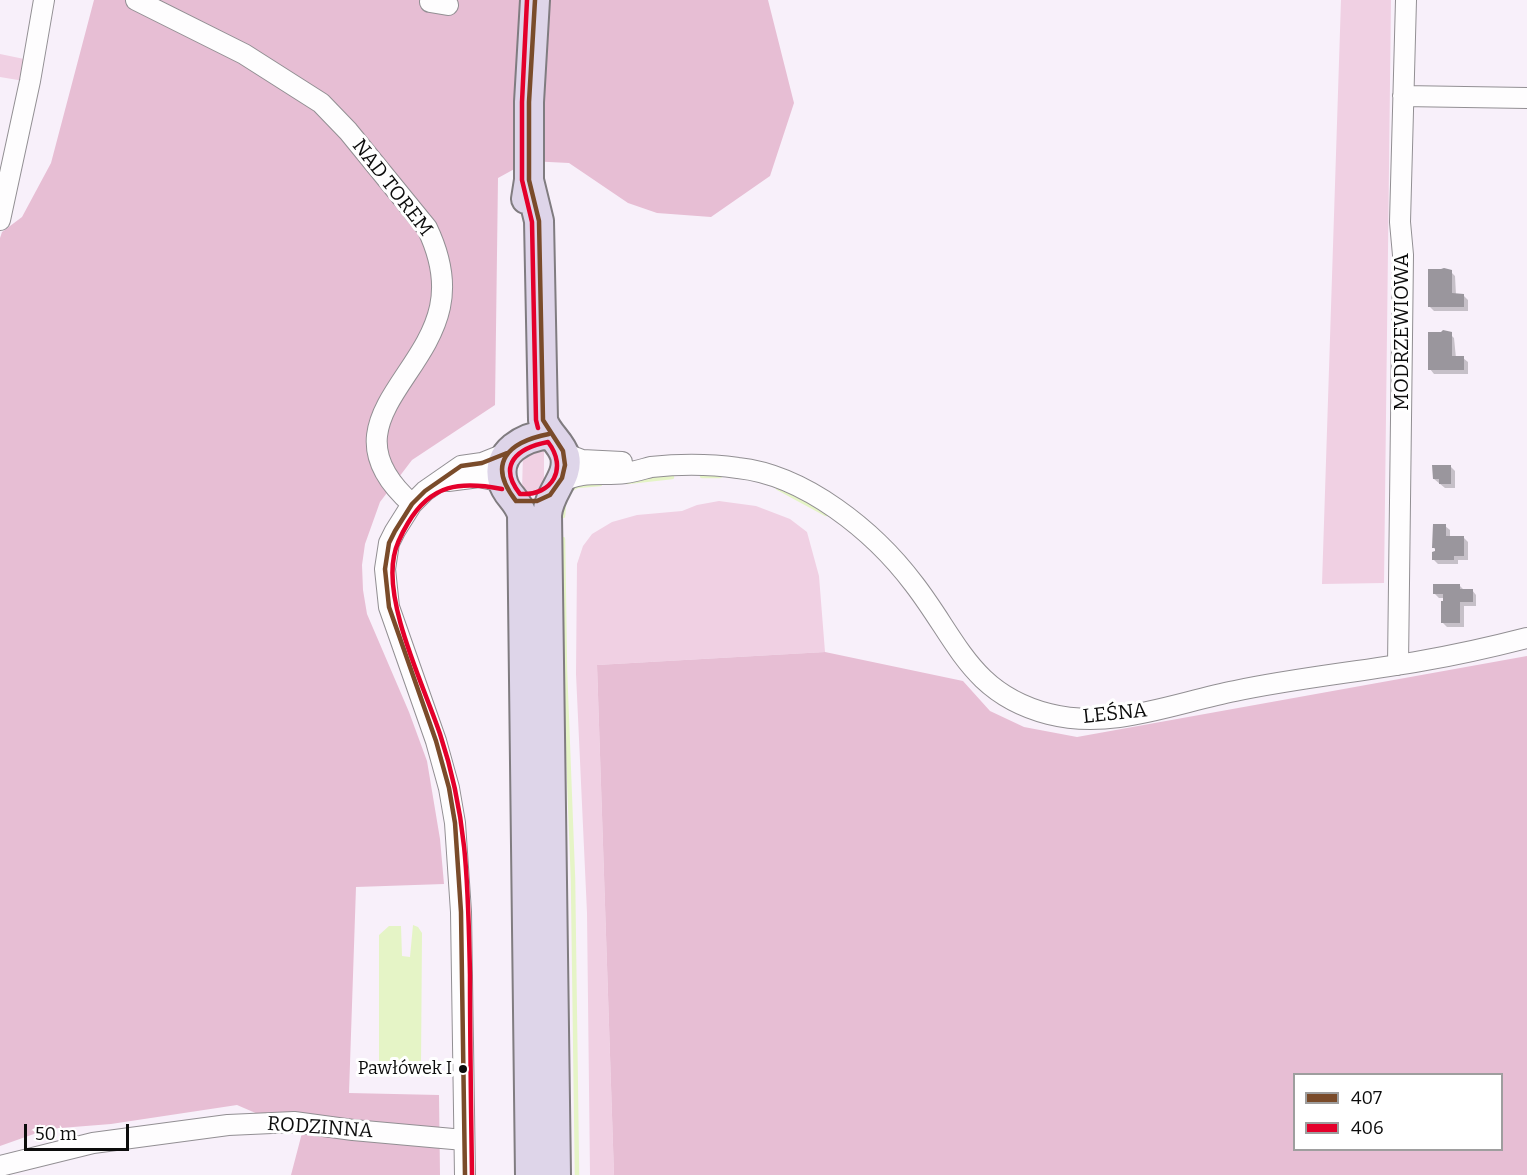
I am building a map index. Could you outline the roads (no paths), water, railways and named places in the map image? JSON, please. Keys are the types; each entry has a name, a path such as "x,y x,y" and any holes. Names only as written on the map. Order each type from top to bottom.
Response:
{"highway":[{"path":"530,1175 522,515 509,491 502,468 522,430 521,234 529,180 529,102 535,0"},
{"path":"529,180 539,221 543,420 556,465 547,521 556,1175"},
{"path":"513,448 529,437 556,465"},
{"path":"509,491 538,501 556,465"}],"street":[{"path":"0,220 30,81 44,0"},
{"name":"NAD TOREM","path":"136,0 244,54 321,103 348,131 427,228 436,246 441,266 440,308 424,345 390,400 381,420 377,437 377,455 382,471 398,492 412,504"},
{"name":"MODRZEWIOWA","path":"1398,665 1403,255 1400,222 1406,0"},
{"path":"1403,96 1527,98"},
{"path":"465,1175 461,912 455,823 449,788 435,741 389,607 385,569 389,543 402,517 425,491 461,466 482,462 513,448"},
{"name":"LEŚNA","path":"556,465 581,475 625,473 652,467 739,468 769,474 789,482 822,501 876,540 914,583 962,656 981,679 1015,702 1049,714 1080,720 1110,719 1236,691 1398,665 1527,638"},
{"path":"439,482 479,477 509,491"},
{"name":"RODZINNA","path":"0,1166 93,1143 228,1125 294,1122 464,1140"}],"waterway":[{"path":"702,476 720,476"},
{"path":"627,482 672,477"},
{"path":"568,491 577,486 600,484"},
{"path":"778,488 826,514"},
{"path":"563,516 564,502"},
{"path":"563,539 565,671 573,879 577,1175"}],"place":[{"name":"Pawłówek I","path":"463,1069"}]}
